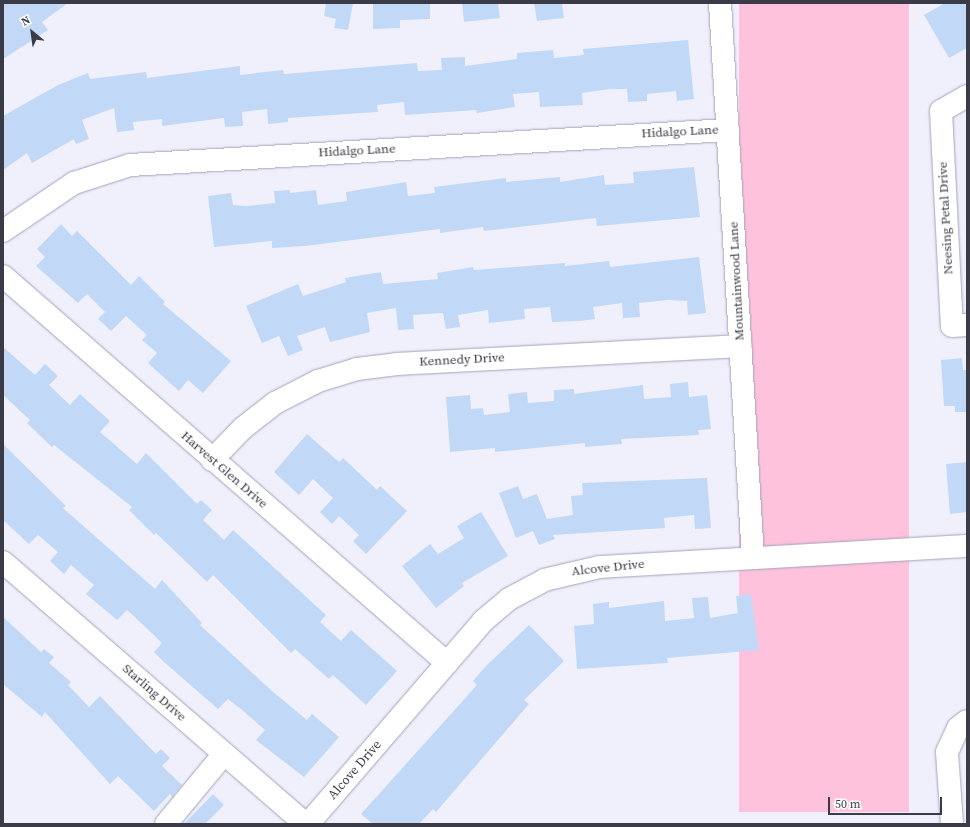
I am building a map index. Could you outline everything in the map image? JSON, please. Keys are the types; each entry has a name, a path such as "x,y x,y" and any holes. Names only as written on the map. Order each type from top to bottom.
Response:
{"street":[{"name":"Mountainwood Lane","path":"720,3 753,558"},
{"name":"Neesing Petal Drive","path":"960,325 941,111 967,96"},
{"name":"Hidalgo Lane","path":"3,231 74,183 130,165 728,130"},
{"name":"Harvest Glen Drive","path":"3,276 212,460 447,663"},
{"name":"Kennedy Drive","path":"212,460 243,428 275,403 318,381 364,368 741,346"},
{"name":"Alcove Drive","path":"306,824 497,608 522,590 553,576 592,568 967,546"},
{"name":"Starling Drive","path":"3,562 306,824"},
{"path":"952,824 946,752 958,728 967,721"},
{"path":"166,824 224,754"}],"shaded area":[{"path":"739,3 909,3 909,812 739,812"}],"building":[{"path":"3,3 68,3 42,22 48,30 3,59"},
{"path":"326,3 353,3 348,30 334,28 336,19 324,16"},
{"path":"430,3 430,19 400,20 400,28 373,29 373,4"},
{"path":"462,3 498,3 500,18 464,22"},
{"path":"534,3 562,3 564,18 537,21"},
{"path":"945,3 964,3 967,8 967,48 949,58 924,15"},
{"path":"688,40 694,99 677,101 676,91 647,94 647,101 628,102 627,89 610,89 582,93 583,105 540,107 539,92 513,94 515,107 477,113 476,110 405,115 404,102 377,105 378,112 288,118 288,122 268,124 267,109 242,112 243,126 225,127 224,118 162,126 162,119 133,122 134,130 117,132 114,108 82,120 89,139 76,144 74,139 32,163 27,153 3,170 3,116 58,85 88,73 90,79 146,72 147,78 240,66 240,75 283,70 284,74 417,63 418,71 442,70 441,58 465,57 465,66 517,59 517,53 553,50 554,58 584,55 583,49"},
{"path":"694,167 700,217 597,226 596,218 484,231 483,227 440,233 440,229 305,246 272,248 272,241 214,247 208,196 231,193 233,205 246,206 275,203 274,191 290,190 290,193 316,190 318,205 347,201 346,192 406,182 408,196 435,193 434,187 506,178 506,182 560,177 560,182 604,175 605,185 634,183 633,172"},
{"path":"61,224 72,236 77,231 131,285 139,276 165,302 163,304 231,361 203,393 188,380 179,391 148,363 157,353 142,340 147,335 126,316 111,331 98,319 105,312 87,294 78,303 36,266 45,257 37,249"},
{"path":"699,257 706,313 688,315 687,301 668,300 639,303 640,317 623,318 622,303 593,307 595,319 580,321 552,322 550,307 524,309 525,319 489,323 488,310 458,315 460,327 446,329 443,313 413,315 414,329 398,330 396,308 367,313 370,332 330,342 325,327 297,336 303,350 288,356 279,336 262,343 246,306 298,284 303,296 346,282 345,278 381,272 383,284 438,279 437,273 473,267 474,270 565,263 565,266 609,261 610,267"},
{"path":"3,347 35,375 45,364 58,376 49,385 70,405 80,394 110,421 100,432 137,464 146,453 197,504 201,500 212,510 203,520 224,540 233,530 326,615 320,622 341,641 351,630 397,671 366,705 333,675 329,679 295,649 291,653 213,575 207,582 156,533 154,535 129,510 132,507 54,445 52,447 27,423 30,420 3,395"},
{"path":"962,358 963,370 967,370 967,412 955,412 955,406 944,406 941,360"},
{"path":"688,382 689,397 707,395 711,429 698,430 699,435 621,439 622,444 585,447 585,443 495,452 495,448 450,452 446,397 470,395 471,409 483,408 484,415 510,412 508,394 527,392 528,403 554,401 554,390 574,389 574,394 643,385 644,399 671,397 670,384"},
{"path":"307,434 339,462 343,458 377,490 380,486 407,511 366,554 353,541 359,535 339,516 332,524 320,512 333,498 313,479 299,495 274,472"},
{"path":"3,444 66,506 63,508 155,589 162,580 202,623 200,625 272,691 307,720 312,714 339,737 304,777 256,740 265,730 242,710 228,699 218,709 164,662 154,652 162,643 127,610 117,620 86,594 94,585 71,565 64,574 50,561 58,552 38,535 29,544 3,520"},
{"path":"967,462 967,512 950,514 946,464"},
{"path":"707,478 711,528 695,529 694,515 664,518 665,528 553,535 555,539 539,545 533,531 516,538 499,493 518,486 523,499 537,494 547,519 573,515 571,496 583,495 582,483"},
{"path":"481,512 508,556 462,583 464,586 436,608 402,566 430,544 438,554 464,538 457,526"},
{"path":"751,594 759,650 667,658 668,663 577,669 574,626 594,624 593,604 609,602 609,608 664,601 665,621 694,618 692,598 708,597 710,618 738,613 736,596"},
{"path":"3,617 41,652 44,649 54,657 49,663 71,682 68,685 89,707 100,696 156,754 161,749 170,758 162,766 182,785 172,797 170,794 154,811 118,776 110,784 45,712 42,717 3,684"},
{"path":"529,625 564,661 524,700 529,704 436,812 433,809 419,824 373,824 361,814 477,685 473,681 485,667"},
{"path":"213,794 224,805 205,824 184,824"}]}
